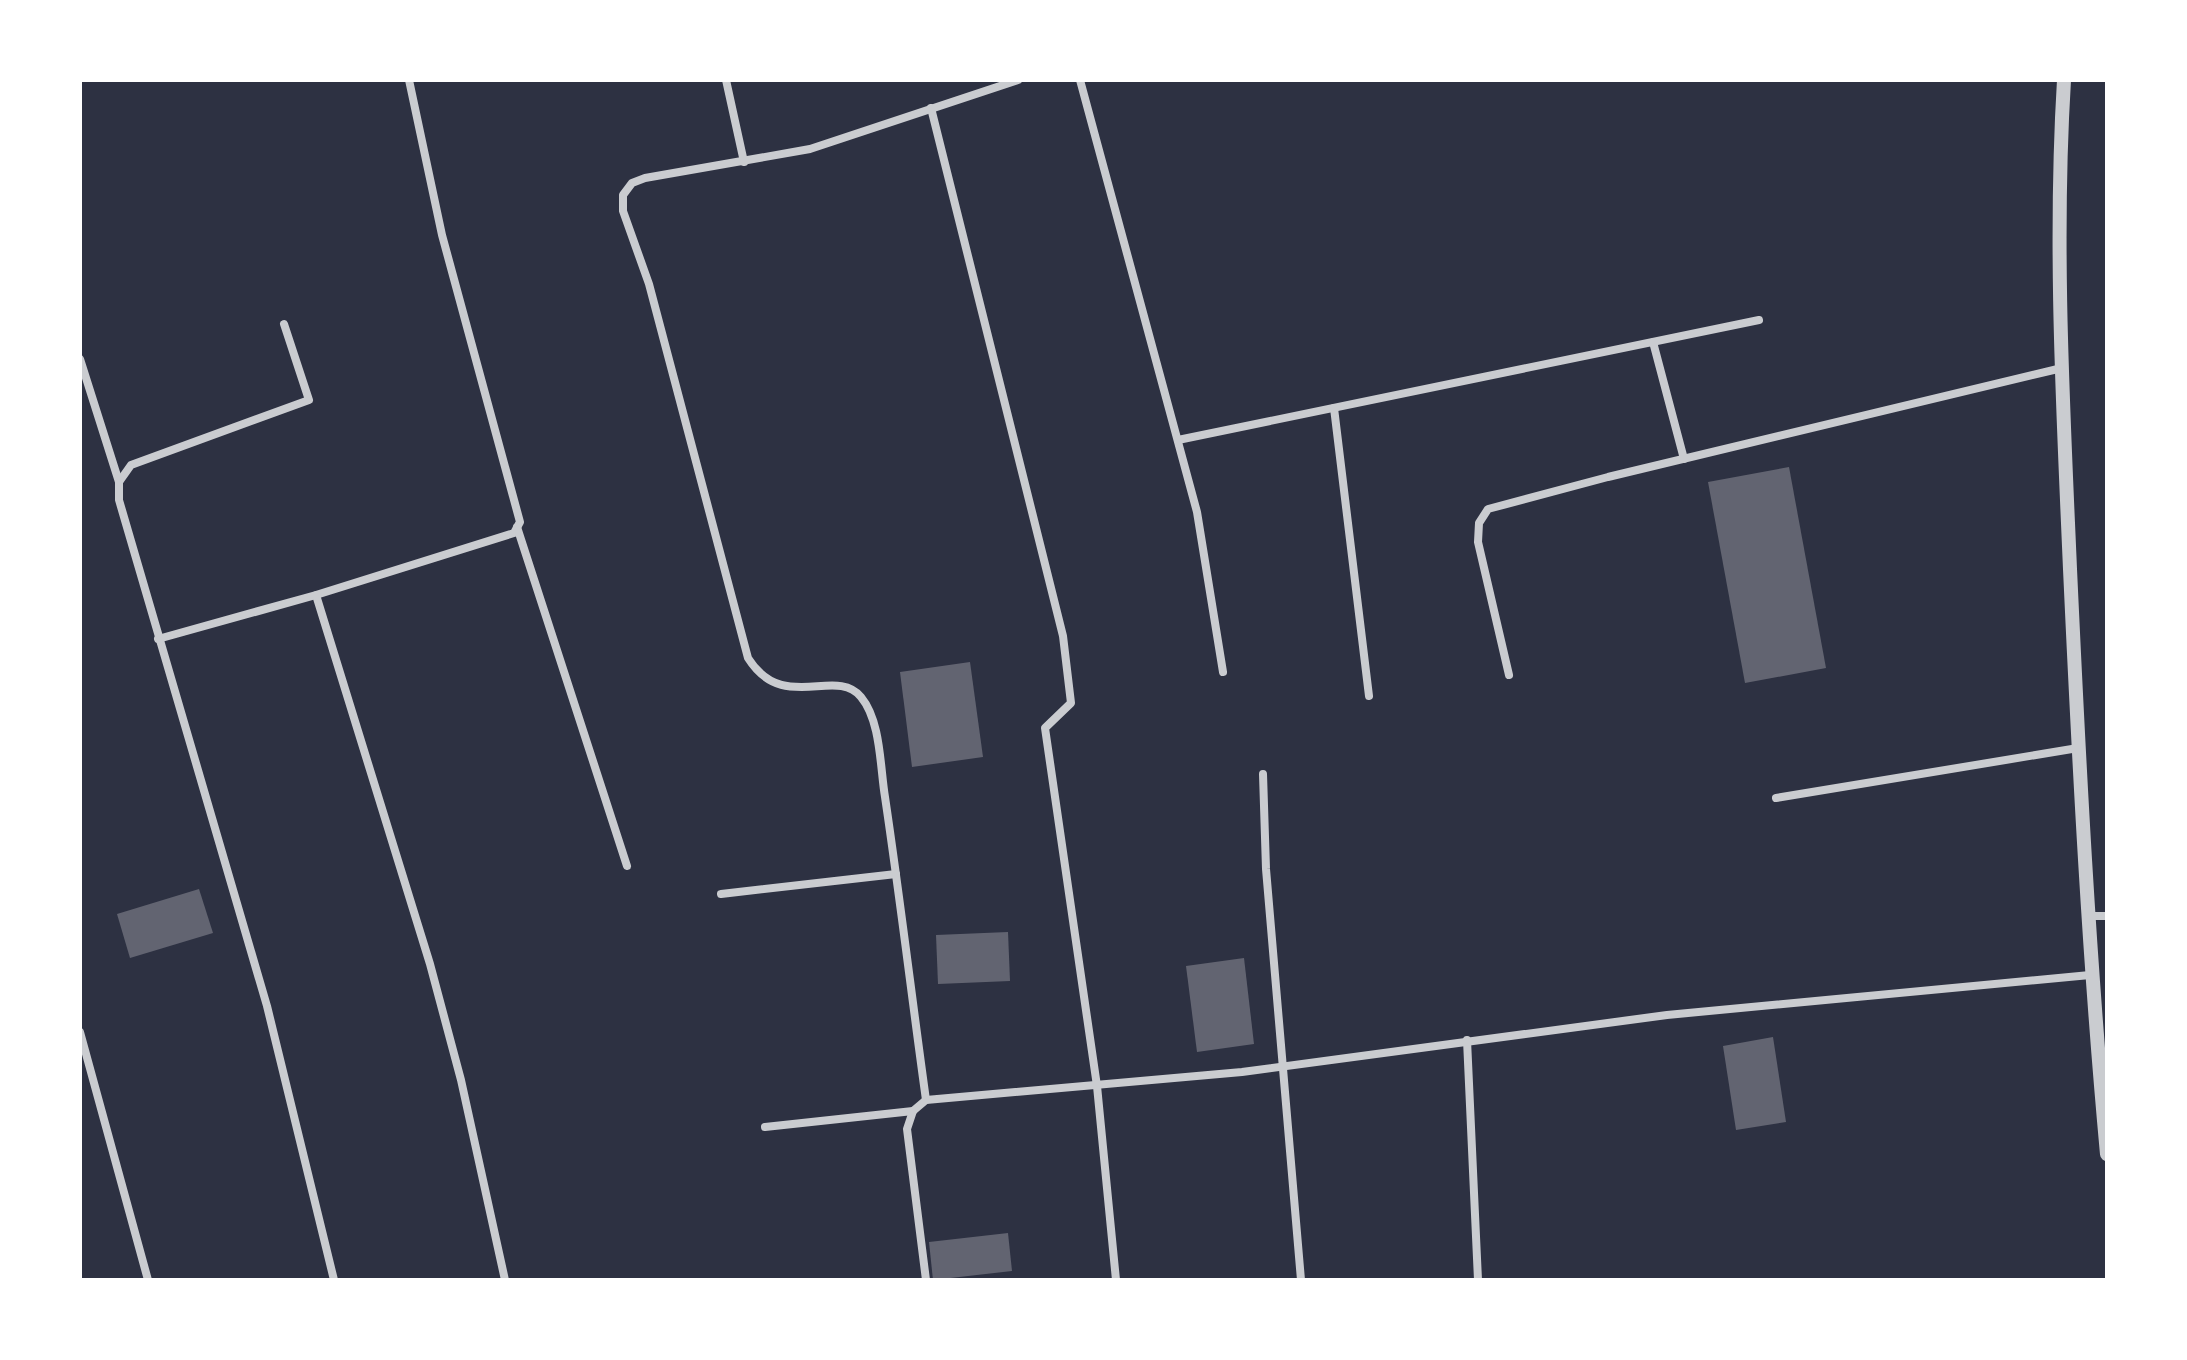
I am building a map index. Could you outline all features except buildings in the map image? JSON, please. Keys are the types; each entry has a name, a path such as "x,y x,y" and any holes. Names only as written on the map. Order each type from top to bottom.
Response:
{"street":[{"path":"158,639 316,595 514,533 520,522 442,235 409,80"},
{"path":"726,80 744,162"},
{"path":"926,1100 875,733 860,694 841,687 776,686 758,674 748,658 653,298 623,211 623,195 632,183 810,149 1018,80"},
{"path":"1080,80 1197,512 1223,672"},
{"path":"2064,80 2059,266 2078,748 2090,975 2107,1146"},
{"path":"931,108 1063,636 1071,703 1045,728 1097,1086 1116,1280"},
{"path":"1178,440 1759,320"},
{"path":"119,482 131,465 150,455 309,400 284,324"},
{"path":"1653,342 1684,459"},
{"path":"80,359 119,482 119,500 158,639 267,1006 334,1280"},
{"path":"1509,675 1478,542 1479,523 1488,509 2063,368"},
{"path":"1334,408 1369,696"},
{"path":"517,527 627,866"},
{"path":"316,595 450,1036 505,1280"},
{"path":"1776,798 2078,748"},
{"path":"1263,774 1266,869 1301,1280"},
{"path":"721,894 896,874"},
{"path":"2087,916 2107,916"},
{"path":"926,1280 907,1129 913,1111 926,1100 1097,1086 1283,1065 1667,1015 2090,975"},
{"path":"80,1032 148,1280"},
{"path":"1467,1040 1478,1280"},
{"path":"765,1127 913,1111"}]}
